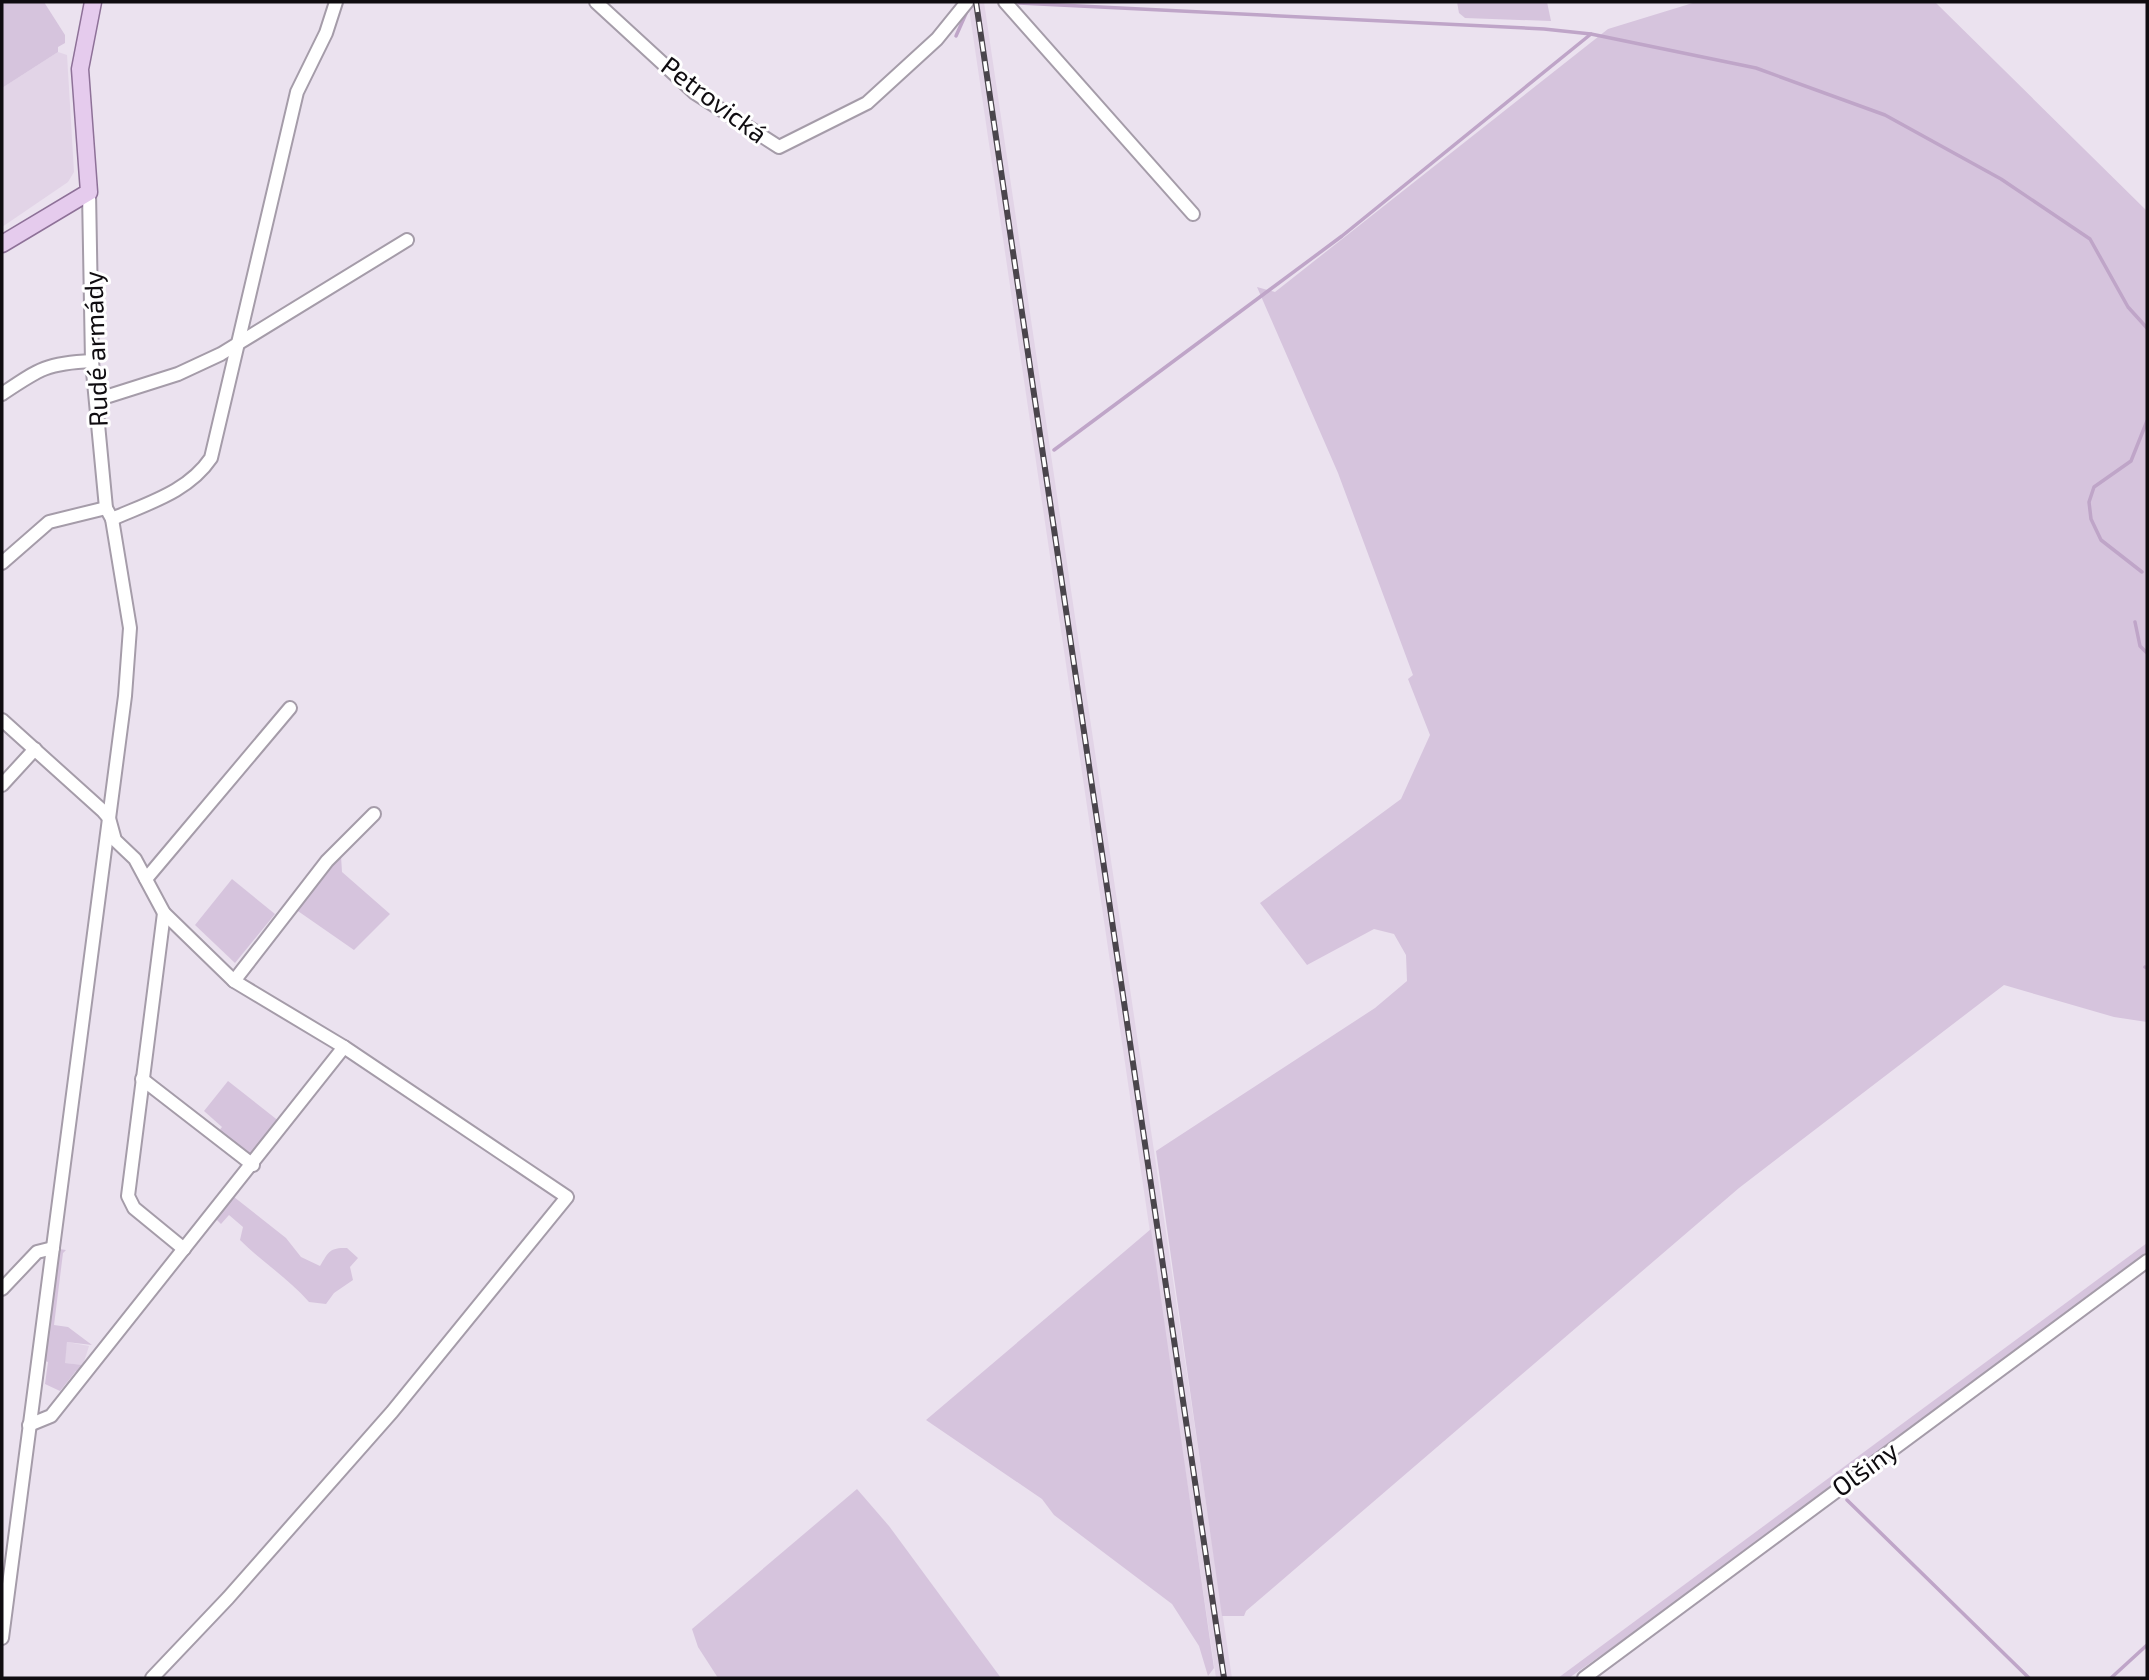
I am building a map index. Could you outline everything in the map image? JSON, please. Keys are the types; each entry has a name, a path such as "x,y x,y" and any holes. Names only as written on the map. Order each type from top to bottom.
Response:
{"main road":[{"name":"Rudé armády","path":"89,192 80,69 93,2"},
{"path":"2,244 89,192"}],"street":[{"path":"2,563 49,522 109,513 180,489 199,475 211,458 235,346 270,215 297,92 326,33 336,2"},
{"name":"Petrovická","path":"596,2 695,93 779,147 867,103 937,39 967,2"},
{"path":"1005,2 1193,214"},
{"name":"Rudé armády","path":"2,1638 125,696 130,628 109,513 92,361 89,192"},
{"path":"96,400 178,374 235,346 407,240"},
{"path":"2,394 48,365 92,361"},
{"path":"146,879 290,708"},
{"path":"2,720 109,818 115,840 135,859 164,913 234,981 344,1047 567,1197 392,1412 228,1598 152,1678"},
{"path":"2,785 35,749"},
{"path":"234,981 327,861 374,814"},
{"path":"164,913 128,1196 134,1208 184,1249"},
{"path":"29,1424 51,1416 253,1165 344,1047"},
{"path":"142,1079 253,1165"},
{"path":"2,1289 37,1252 53,1248"},
{"name":"Olšiny","path":"1584,1678 2147,1261"}],"shaded area":[{"path":"2,2 44,2 65,35 65,43 58,47 58,52 2,88"},
{"path":"968,2 984,2 1232,1678 1216,1678"},
{"path":"1457,2 1547,2 1551,21 1465,18 1459,13"},
{"path":"1696,2 1935,2 2147,211 2147,1022 2114,1017 2004,985 1739,1188 1246,1611 1244,1616 1222,1616 1156,1151 1375,1008 1407,981 1406,955 1394,934 1374,929 1307,965 1260,903 1401,799 1430,735 1408,679 1413,675 1338,473 1257,287 1275,292 1608,29"},
{"path":"58,52 67,55 74,172 68,182 2,227 2,88"},
{"path":"341,856 342,872 390,914 354,950 295,909"},
{"path":"232,879 275,914 235,963 195,925"},
{"path":"228,1081 280,1122 251,1155 218,1132 222,1127 204,1111"},
{"path":"234,1197 286,1238 301,1257 320,1266 330,1252 347,1248 358,1258 350,1267 353,1280 334,1293 326,1304 309,1302 240,1240 243,1227 229,1215 221,1224 216,1219"},
{"path":"1151,1229 1214,1668 1208,1676 1199,1646 1172,1604 1054,1515 1042,1499 926,1420"},
{"path":"2147,1243 2147,1269 1569,1678 1558,1678"},
{"path":"59,1249 66,1250 63,1253 54,1325 68,1327 92,1345 67,1342 65,1363 83,1365 85,1361 90,1362 81,1374 76,1371 60,1391 45,1384 48,1362 45,1361"},
{"path":"67,1342 89,1346 83,1365 64,1363"},
{"path":"857,1489 889,1526 1001,1678 718,1678 698,1647 692,1629"}],"waterway":[{"path":"1019,3 1544,29 1591,34 1756,68 1885,115 2001,179 2090,239 2128,307 2147,328"},
{"path":"956,36 968,9"},
{"path":"1054,450 1342,236 1591,34"},
{"path":"2142,572 2101,540 2091,519 2089,502 2094,487 2131,461 2147,421"},
{"path":"2135,622 2140,646 2147,653"},
{"path":"1847,1500 2029,1678"},
{"path":"2111,1678 2147,1645"}],"railway":[{"path":"976,2 1224,1678"}]}
